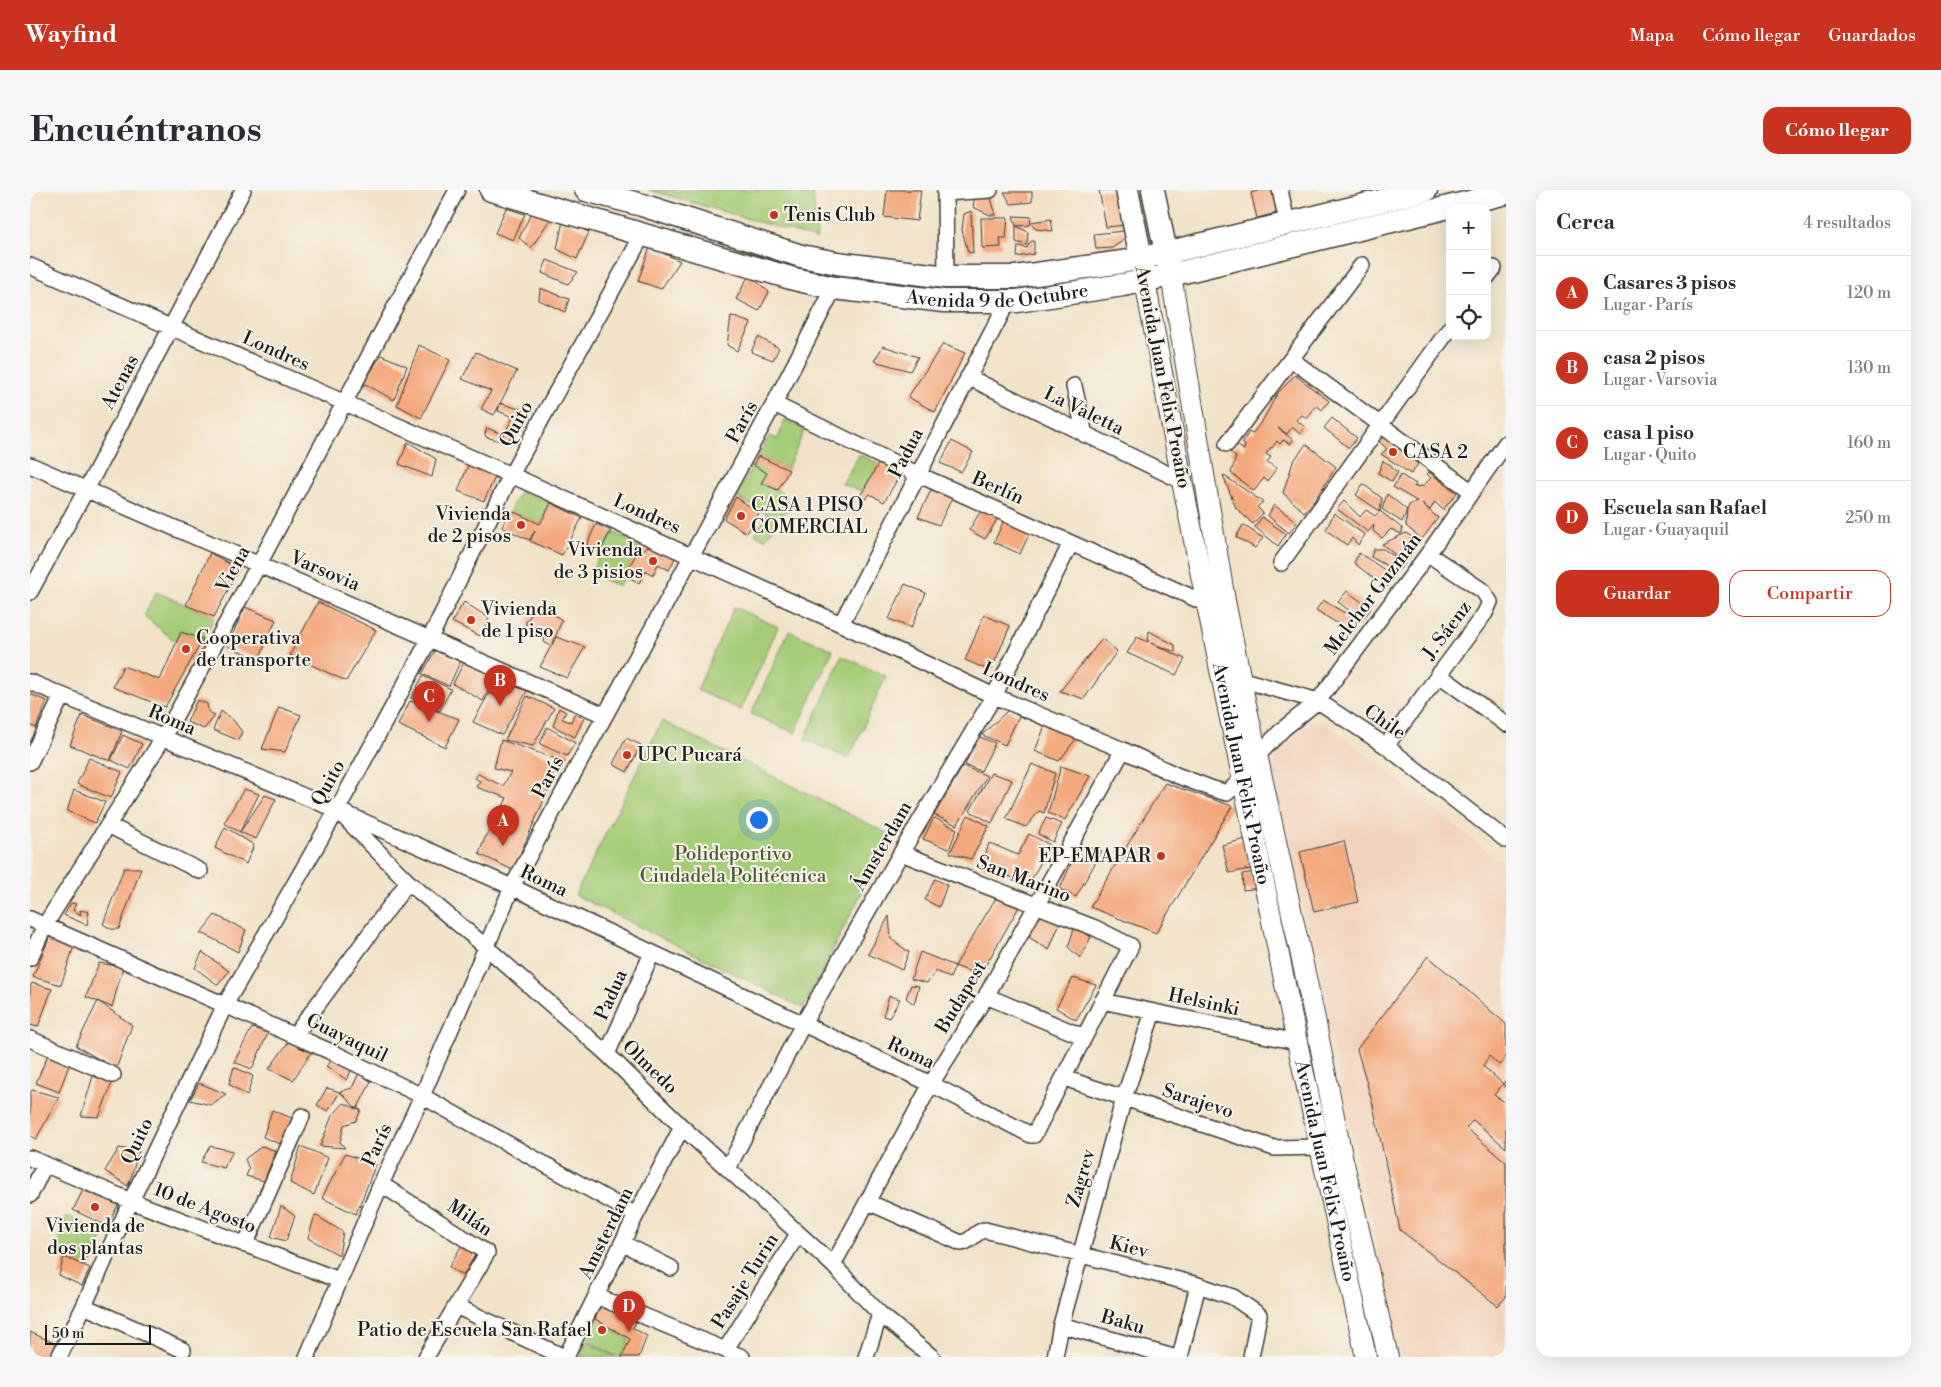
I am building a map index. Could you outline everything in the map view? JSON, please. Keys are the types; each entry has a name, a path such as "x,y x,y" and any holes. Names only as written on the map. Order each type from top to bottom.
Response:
{"main road":[{"name":"Avenida 9 de Octubre","path":"491,190 794,279 834,288 944,301 1017,301 1145,281 1506,193"},
{"name":"Avenida 9 de Octubre","path":"586,190 642,205 801,256 837,263 946,277 1015,277 1141,258 1426,190"},
{"name":"Avenida Juan Felix Proaño","path":"1127,190 1145,281"},
{"name":"Avenida Juan Felix Proaño","path":"1153,190 1171,275"}],"street":[{"name":"Atenas","path":"30,592 86,490 243,190"},
{"name":"Viena","path":"30,958 44,926 163,738 259,564 457,190"},
{"path":"946,277 945,192 990,190"},
{"path":"1280,190 1287,222"},
{"name":"Quito","path":"59,1357 225,1005 337,810 430,638 511,475 643,234"},
{"path":"1227,444 1362,265"},
{"name":"Londres","path":"30,266 511,475 841,624 994,696 1123,750 1176,775 1227,793 1243,778"},
{"name":"Avenida Juan Felix Proaño","path":"1171,275 1223,592 1315,1019 1339,1142 1388,1357"},
{"name":"Avenida Juan Felix Proaño","path":"1145,281 1182,481 1221,674 1297,1042 1366,1357"},
{"name":"París","path":"307,1357 512,887 774,404 834,288"},
{"name":"Padua","path":"841,624 1008,301"},
{"path":"1281,563 1446,333"},
{"path":"1292,360 1471,491"},
{"name":"La Valetta","path":"968,376 1182,481"},
{"path":"1074,386 1086,435"},
{"name":"Berlín","path":"774,404 918,474 1207,604"},
{"name":"Melchor Guzmán","path":"1243,778 1257,756 1283,729 1318,701 1428,554 1471,491 1501,461 1506,443"},
{"name":"Varsovia","path":"30,465 604,715"},
{"name":"Ámsterdam","path":"728,1168 803,1024 994,696 1071,544"},
{"name":"J. Sáenz","path":"1386,746 1438,674 1485,614 1490,602 1483,591 1428,554"},
{"name":"Chile","path":"1221,674 1318,701 1386,746 1506,840"},
{"path":"1438,674 1506,724"},
{"name":"Roma","path":"30,682 337,810 512,887 931,1084 1032,1135 1064,1078"},
{"path":"30,762 62,696"},
{"name":"Budapest","path":"833,1265 931,1084 986,996 1123,750"},
{"name":"Olmedo","path":"337,810 408,882 486,947 607,1054 682,1127 833,1265 880,1314 932,1357"},
{"path":"108,825 200,871"},
{"name":"San Marino","path":"901,853 1036,904 1095,928 1131,946 1102,1001"},
{"path":"295,1034 408,882"},
{"name":"Guayaquil","path":"30,919 295,1034 422,1096 636,1215"},
{"name":"Padua","path":"607,1054 652,954"},
{"path":"986,996 1084,1037"},
{"path":"1064,1078 1102,1001"},
{"name":"Helsinki","path":"1102,1001 1297,1042"},
{"name":"Zagrev","path":"1055,1357 1061,1325 1124,1098 1154,1012"},
{"path":"30,1039 113,1075"},
{"name":"Sarajevo","path":"1064,1078 1274,1148 1321,1147"},
{"path":"245,1245 302,1116"},
{"name":"Amsterdam","path":"565,1357 682,1127"},
{"name":"10 de Agosto","path":"30,1158 131,1201 339,1280"},
{"path":"30,1195 45,1164"},
{"name":"Milán","path":"381,1184 486,1251 486,1255 426,1357"},
{"name":"Kiev","path":"868,1202 961,1243 969,1242 979,1231 984,1230 1198,1285 1233,1297 1259,1315 1251,1357"},
{"name":"Pasaje Turin","path":"726,1349 798,1234"},
{"path":"622,1243 672,1268"},
{"path":"1180,1357 1198,1285"},
{"path":"596,1296 742,1357"},
{"path":"84,1306 183,1350"},
{"path":"456,1306 565,1357"},
{"path":"866,1357 880,1314"},
{"name":"Baku","path":"1061,1325 1173,1357"}],"shaded area":[{"path":"1310,723 1326,723 1506,866 1506,1357 1401,1357 1273,774 1277,750 1295,731"}],"green space":[{"name":"Tenis Club","path":"649,190 813,190 817,239"},
{"path":"785,420 805,429 787,469 758,456 769,436 778,439"},
{"path":"859,455 879,463 862,491 842,484"},
{"path":"753,465 767,473 761,483 783,493 782,497 792,503 765,539 755,534 768,514 736,497"},
{"path":"520,491 551,503 540,524 510,510"},
{"path":"612,532 641,544 619,586 590,574"},
{"path":"156,592 214,617 203,639 181,632 175,641 144,616"},
{"path":"734,607 778,627 741,710 697,690"},
{"path":"789,631 833,650 795,733 751,714"},
{"path":"842,656 886,676 849,759 805,739"},
{"name":"Polideportivo Ciudadela Politécnica","path":"662,721 891,835 803,1008 575,895"},
{"path":"67,1216 104,1233 90,1268 54,1253"},
{"name":"Patio de Escuela San Rafael","path":"596,1320 629,1339 621,1357 617,1357 588,1341"},
{"path":"587,1342 615,1357 580,1357"}],"building":[{"path":"887,190 921,190 917,221 884,217"},
{"path":"1099,190 1119,190 1127,225 1106,227"},
{"path":"1261,190 1275,190 1280,212 1257,218 1251,193"},
{"path":"1004,192 1032,192 1032,202 1011,204"},
{"path":"975,195 990,195 996,215 990,215 973,207"},
{"path":"506,208 525,214 513,240 495,233"},
{"path":"971,211 973,253 968,252 962,230 964,214"},
{"path":"532,212 551,218 531,248 519,238"},
{"path":"1013,216 1031,217 1030,225 1016,226"},
{"path":"981,218 1008,218 1006,238 1000,238 1001,247 982,248"},
{"path":"1051,219 1053,231 1036,229 1031,222"},
{"path":"563,221 589,232 577,259 557,249"},
{"path":"1016,226 1028,232 1027,245 1016,242"},
{"path":"1124,231 1125,237 1112,248 1096,249 1094,234"},
{"path":"1031,241 1034,241 1034,254 1017,257 1018,246 1027,248"},
{"path":"650,247 680,261 661,289 638,281"},
{"path":"547,260 578,272 568,284 542,273"},
{"path":"749,275 769,292 759,311 736,299"},
{"path":"540,288 569,299 565,312 539,300"},
{"path":"731,316 751,323 737,351 727,345"},
{"path":"758,337 779,348 773,360 751,352"},
{"path":"943,344 965,353 935,412 908,397"},
{"path":"419,345 450,360 421,418 397,405"},
{"path":"883,346 918,357 910,371 874,361"},
{"path":"476,352 517,371 494,415 481,409 491,391 462,379"},
{"path":"381,355 407,366 394,400 365,384 363,385"},
{"path":"1295,375 1329,401 1322,410 1316,405 1307,419 1302,415 1296,420 1305,427 1300,434 1292,427 1287,434 1278,428 1293,440 1290,444 1283,440 1280,444 1277,441 1271,447 1266,454 1271,457 1267,462 1277,468 1267,481 1264,478 1254,491 1231,473 1236,457 1230,452 1237,445 1244,450 1245,445 1242,443 1249,432 1252,434 1264,418 1277,394"},
{"path":"500,403 525,411 507,443 486,437 485,434 487,428 504,435 513,417 498,411"},
{"path":"1332,418 1357,438 1349,448 1324,428"},
{"name":"CASA 2","path":"1384,434 1418,464 1411,474 1381,454 1387,449 1379,441"},
{"path":"952,441 973,452 961,472 940,463"},
{"path":"408,442 436,459 432,477 399,464"},
{"path":"1306,444 1336,467 1314,501 1304,512 1283,493 1293,462"},
{"path":"758,456 789,470 778,490 761,483 767,473 753,465"},
{"path":"1383,461 1391,465 1398,472 1392,482 1378,473"},
{"path":"469,463 495,477 484,501 458,491"},
{"path":"879,463 901,473 884,502 870,494 866,499 860,496"},
{"path":"1429,472 1457,493 1443,510 1435,502 1430,510 1422,504 1438,518 1422,539 1406,526 1407,510 1410,504 1418,502 1393,487 1401,475 1416,484 1414,487 1423,486 1431,478 1427,474"},
{"path":"1223,475 1263,502 1257,507 1263,513 1253,524 1236,508"},
{"path":"1363,484 1382,498 1380,511 1356,495"},
{"path":"933,486 954,494 939,525 918,517"},
{"path":"1387,494 1407,510 1402,522 1382,509"},
{"name":"CASA 1 PISO COMERCIAL","path":"736,497 759,513 747,533 724,519"},
{"path":"1344,501 1360,517 1366,510 1375,516 1380,511 1403,529 1401,534 1391,529 1382,538 1373,531 1374,525 1368,532 1337,509"},
{"path":"551,503 582,518 562,555 530,541 535,531 529,540 502,527 510,510 540,524"},
{"path":"1274,505 1297,522 1289,533 1268,516"},
{"path":"982,509 998,518 985,539 969,530"},
{"path":"1334,513 1365,535 1358,545 1352,538 1347,545 1326,530"},
{"path":"1262,517 1286,534 1278,546 1255,527"},
{"path":"1005,518 1031,530 1020,554 994,542"},
{"path":"596,524 611,531 599,553 586,547"},
{"path":"1243,525 1263,538 1255,548 1236,537"},
{"path":"1406,533 1418,541 1408,560 1398,557 1382,544"},
{"name":"Vivienda de 3 pisios","path":"648,545 675,558 669,570 658,564 653,575 646,571 639,583 630,578 631,575 626,573 636,554 640,555"},
{"path":"1374,549 1383,549 1405,563 1400,569 1392,564 1389,567 1371,557"},
{"path":"210,553 239,569 214,617 186,605"},
{"path":"1359,553 1394,576 1386,588 1354,563"},
{"path":"905,584 926,593 911,628 889,619"},
{"path":"1347,591 1371,609 1362,620 1338,602"},
{"path":"1323,600 1358,621 1351,632 1316,610"},
{"path":"318,602 376,630 346,681 290,655"},
{"name":"Vivienda de 1 piso","path":"464,602 489,618 480,636 452,622"},
{"path":"537,604 562,620 552,645 556,637 585,647 567,678 540,667 551,646 544,642 546,631 525,624"},
{"path":"245,607 276,620 259,659 227,646"},
{"path":"984,615 1010,626 991,671 965,660"},
{"path":"1149,631 1175,645 1175,652 1151,643 1185,659 1176,675 1127,653 1137,637 1148,642"},
{"path":"181,632 203,639 165,707 113,687 123,666 160,680"},
{"path":"1102,639 1117,651 1084,699 1060,691"},
{"path":"436,649 460,662 449,686 422,674"},
{"path":"466,658 496,676 483,701 453,684"},
{"path":"423,676 451,689 440,711 411,698"},
{"path":"497,679 527,691 502,735 473,722"},
{"path":"30,694 47,701 36,728 30,725"},
{"path":"527,696 554,708 533,746 505,740"},
{"path":"197,700 207,704 208,711 215,716 204,729 187,722"},
{"path":"410,701 459,719 445,747 398,725"},
{"path":"279,707 301,715 285,752 262,749"},
{"path":"559,708 566,712 562,719 571,722 574,714 584,718 575,737 553,726"},
{"path":"1008,710 1019,716 1005,745 982,735"},
{"path":"221,711 234,721 242,732 238,740 213,730"},
{"path":"82,715 122,731 110,761 70,745"},
{"path":"1046,723 1079,735 1059,761 1035,751"},
{"path":"547,727 575,743 567,756 540,744"},
{"path":"123,735 142,744 130,769 111,760"},
{"path":"977,736 995,743 981,771 965,765"},
{"name":"UPC Pucará","path":"626,738 641,745 627,772 613,764"},
{"path":"501,740 565,762 551,784 513,870 479,854 486,835 496,821 507,798 476,787 480,781 475,778 478,774 503,786 511,772 494,768"},
{"path":"89,758 122,772 111,798 77,784"},
{"path":"1032,764 1055,773 1044,813 1039,811 1026,827 1006,819"},
{"path":"963,766 987,776 957,825 934,815"},
{"path":"1061,766 1090,776 1065,820 1048,813"},
{"path":"991,773 1012,780 992,823 970,811"},
{"name":"EP-EMAPAR","path":"1165,783 1232,806 1156,933 1090,907"},
{"path":"244,789 259,794 240,832 224,823"},
{"path":"74,790 105,802 95,823 67,811"},
{"path":"265,795 276,799 256,839 240,832"},
{"path":"968,815 989,826 971,859 950,853"},
{"path":"934,818 957,829 949,849 923,839"},
{"path":"1046,818 1062,824 1053,842 1038,834"},
{"path":"225,827 254,845 246,864 215,848"},
{"path":"1029,834 1050,845 1029,884 982,866 989,843 1018,855"},
{"path":"1250,838 1256,868 1229,873 1222,845"},
{"path":"1344,841 1358,902 1314,912 1300,852"},
{"path":"1079,845 1102,851 1076,897 1060,889"},
{"path":"124,868 141,868 119,929 111,929 103,924"},
{"path":"1257,872 1260,888 1243,890 1242,874"},
{"path":"935,879 947,885 939,907 925,900"},
{"path":"996,898 1020,905 983,970 979,975 955,966"},
{"path":"71,903 76,904 73,910 81,915 80,910 89,912 87,925 64,915"},
{"path":"215,915 246,930 238,952 204,934 200,934"},
{"path":"1038,915 1060,922 1049,950 1029,937"},
{"path":"889,916 891,939 909,952 902,970 868,954"},
{"path":"1075,926 1091,937 1080,958 1068,947"},
{"path":"50,936 74,946 61,985 33,977"},
{"path":"202,952 229,971 218,985 195,968"},
{"path":"920,952 955,966 950,978 936,971 927,983 911,979"},
{"path":"1428,956 1506,1024 1506,1057 1499,1065 1489,1056 1483,1066 1503,1084 1494,1095 1506,1103 1506,1148 1473,1120 1466,1128 1506,1162 1506,1297 1498,1306 1400,1230 1373,1105 1357,1049"},
{"path":"99,963 123,967 112,1007 86,997"},
{"path":"1073,978 1096,985 1076,1020 1056,1008"},
{"path":"32,983 52,989 38,1027 30,1025 30,987"},
{"path":"911,985 919,986 914,1004 906,998"},
{"path":"889,996 900,999 889,1018 883,1016"},
{"path":"98,1001 132,1025 116,1069 76,1046"},
{"path":"252,1028 268,1033 252,1069 234,1062"},
{"path":"290,1040 312,1051 293,1080 269,1069"},
{"path":"49,1052 70,1063 59,1092 36,1083"},
{"path":"338,1055 353,1066 347,1080 326,1066"},
{"path":"234,1067 253,1076 247,1096 229,1084"},
{"path":"359,1073 371,1082 357,1109 340,1092 352,1088"},
{"path":"93,1076 112,1083 99,1117 81,1116"},
{"path":"199,1083 226,1094 211,1105 190,1100"},
{"path":"327,1088 340,1092 328,1111 317,1105"},
{"path":"32,1090 59,1097 36,1139 30,1136 30,1094"},
{"path":"344,1103 361,1110 356,1121 344,1125 340,1142 345,1148 320,1146 332,1116"},
{"path":"272,1110 292,1118 280,1144 263,1137"},
{"path":"210,1146 233,1151 224,1168 201,1162"},
{"path":"262,1146 276,1151 264,1181 246,1176 249,1169 245,1159"},
{"path":"301,1146 328,1158 314,1195 290,1183"},
{"path":"119,1148 139,1151 128,1186 105,1171"},
{"path":"345,1154 376,1164 356,1214 322,1198"},
{"name":"Vivienda de dos plantas","path":"83,1190 118,1205 107,1226 73,1210"},
{"path":"281,1206 295,1216 286,1241 271,1237"},
{"path":"315,1215 343,1232 339,1255 308,1238"},
{"path":"462,1245 475,1255 463,1276 449,1267"},
{"path":"64,1257 90,1268 82,1286 59,1275"},
{"path":"601,1304 636,1321 633,1328 647,1336 639,1357 622,1357 630,1339 595,1319"},
{"path":"30,1332 56,1344 50,1357 30,1357"}],"place":[{"name":"Tenis Club","path":"774,215"},
{"name":"CASA 2","path":"1393,452"},
{"name":"CASA 1 PISO COMERCIAL","path":"741,516"},
{"name":"Vivienda de 2 pisos","path":"521,525"},
{"name":"Vivienda de 3 pisios","path":"653,561"},
{"name":"Vivienda de 1 piso","path":"471,620"},
{"name":"Cooperativa de transporte","path":"186,649"},
{"name":"casa 2 pisos","path":"500,706"},
{"name":"casa 1 piso","path":"429,722"},
{"name":"UPC Pucará","path":"627,755"},
{"name":"Casares 3 pisos","path":"503,846"},
{"name":"EP-EMAPAR","path":"1161,856"},
{"name":"Vivienda de dos plantas","path":"95,1207"},
{"name":"Patio de Escuela San Rafael","path":"602,1330"},
{"name":"Escuela san Rafael","path":"629,1332"}]}
